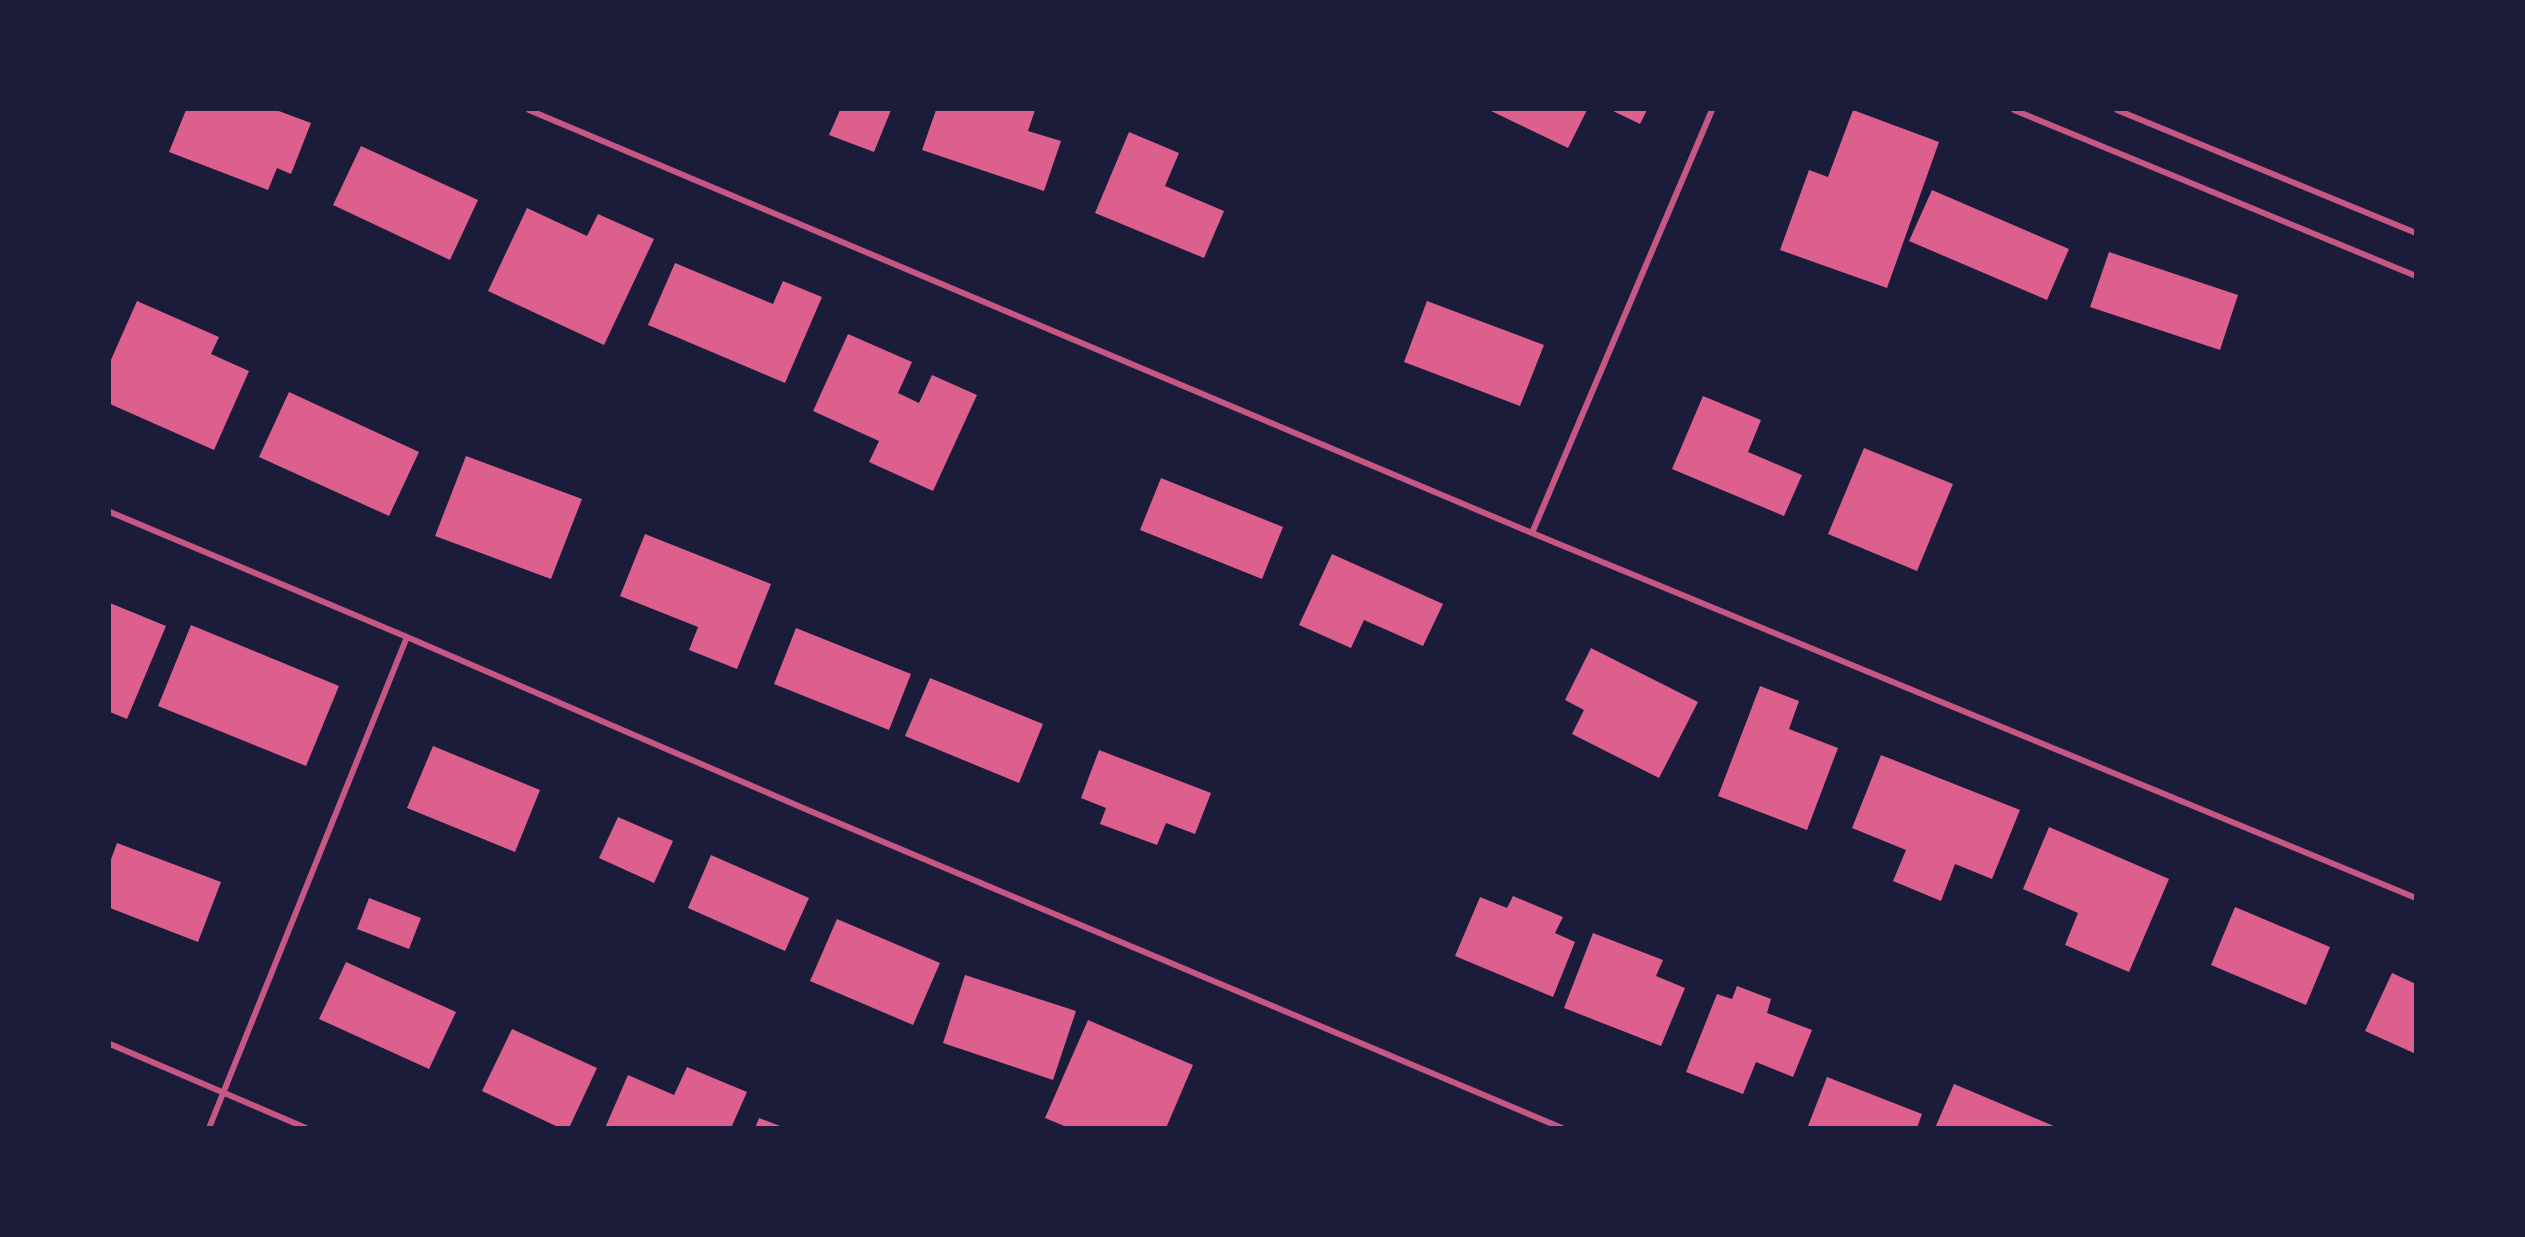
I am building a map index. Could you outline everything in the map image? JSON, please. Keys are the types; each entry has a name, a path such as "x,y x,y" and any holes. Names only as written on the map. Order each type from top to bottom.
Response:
{"street":[{"path":"530,110 1532,533 2415,898"},
{"path":"1532,533 1712,110"},
{"path":"2014,110 2415,276"},
{"path":"2117,110 2415,234"},
{"path":"110,512 407,637 821,816 1562,1128"},
{"path":"209,1128 407,637"},
{"path":"110,1044 306,1128"}],"building":[{"path":"186,110 276,110 311,123 291,174 277,168 268,190 169,152"},
{"path":"840,110 891,110 874,152 829,135"},
{"path":"936,110 1035,110 1028,131 1061,141 1044,191 922,150"},
{"path":"1489,110 1587,110 1568,148"},
{"path":"1611,110 1647,110 1640,124"},
{"path":"1853,110 1939,142 1887,288 1780,250 1809,170 1828,177"},
{"path":"1129,132 1179,153 1165,186 1224,211 1204,258 1095,213"},
{"path":"361,146 478,200 450,260 333,205"},
{"path":"1932,190 2069,249 2047,300 1909,241"},
{"path":"527,208 587,236 598,214 654,239 604,345 488,291"},
{"path":"2109,252 2238,295 2220,350 2090,307"},
{"path":"675,263 773,304 783,281 822,297 785,383 648,325"},
{"path":"137,301 219,337 211,354 249,371 214,450 110,404 110,362"},
{"path":"1427,301 1544,345 1520,406 1404,362"},
{"path":"848,334 912,362 898,393 919,403 932,375 977,395 933,491 869,462 879,441 813,411"},
{"path":"289,392 419,452 389,516 259,457"},
{"path":"1703,396 1761,420 1748,452 1802,475 1784,516 1672,469"},
{"path":"1864,448 1953,484 1917,571 1828,534"},
{"path":"466,456 582,499 551,579 435,536"},
{"path":"1161,478 1283,527 1262,579 1140,530"},
{"path":"645,534 771,584 737,669 689,650 698,627 620,596"},
{"path":"1332,554 1443,604 1423,646 1364,620 1351,648 1299,625"},
{"path":"110,603 166,626 127,719 110,712"},
{"path":"191,625 339,686 306,766 158,706"},
{"path":"796,628 911,674 889,730 774,684"},
{"path":"1591,648 1698,702 1659,778 1572,734 1584,710 1565,700"},
{"path":"930,678 1043,724 1019,783 905,736"},
{"path":"1760,686 1799,701 1789,729 1838,748 1807,830 1718,796"},
{"path":"433,746 540,790 515,852 407,808"},
{"path":"1099,750 1211,793 1195,834 1166,823 1157,845 1100,824 1106,808 1081,798"},
{"path":"1881,755 2020,810 1992,879 1955,864 1941,901 1893,881 1906,850 1852,828"},
{"path":"618,817 673,841 654,883 599,858"},
{"path":"2049,827 2169,879 2129,972 2065,945 2078,913 2023,889"},
{"path":"117,843 221,882 198,942 110,908 110,862"},
{"path":"711,855 809,898 785,951 688,908"},
{"path":"1513,896 1563,917 1555,933 1575,942 1553,997 1455,956 1480,897 1507,908"},
{"path":"369,898 421,918 409,949 357,929"},
{"path":"2235,907 2330,947 2306,1005 2211,965"},
{"path":"837,919 940,963 913,1025 810,981"},
{"path":"1593,933 1663,960 1656,976 1685,988 1661,1046 1564,1008"},
{"path":"346,962 456,1012 429,1069 319,1019"},
{"path":"2392,973 2416,984 2416,1054 2365,1031"},
{"path":"965,975 1076,1011 1053,1080 943,1043"},
{"path":"1737,986 1771,999 1767,1013 1812,1030 1793,1077 1756,1062 1743,1094 1686,1072 1717,994 1732,999"},
{"path":"1088,1020 1193,1065 1166,1128 1069,1128 1045,1118"},
{"path":"512,1029 597,1068 569,1128 560,1128 482,1091"},
{"path":"687,1067 747,1092 731,1128 605,1128 628,1075 674,1095"},
{"path":"1827,1077 1922,1114 1917,1128 1808,1126"},
{"path":"1954,1084 2056,1127 2056,1128 1935,1128"},
{"path":"759,1118 783,1127 783,1128 755,1128"}]}
